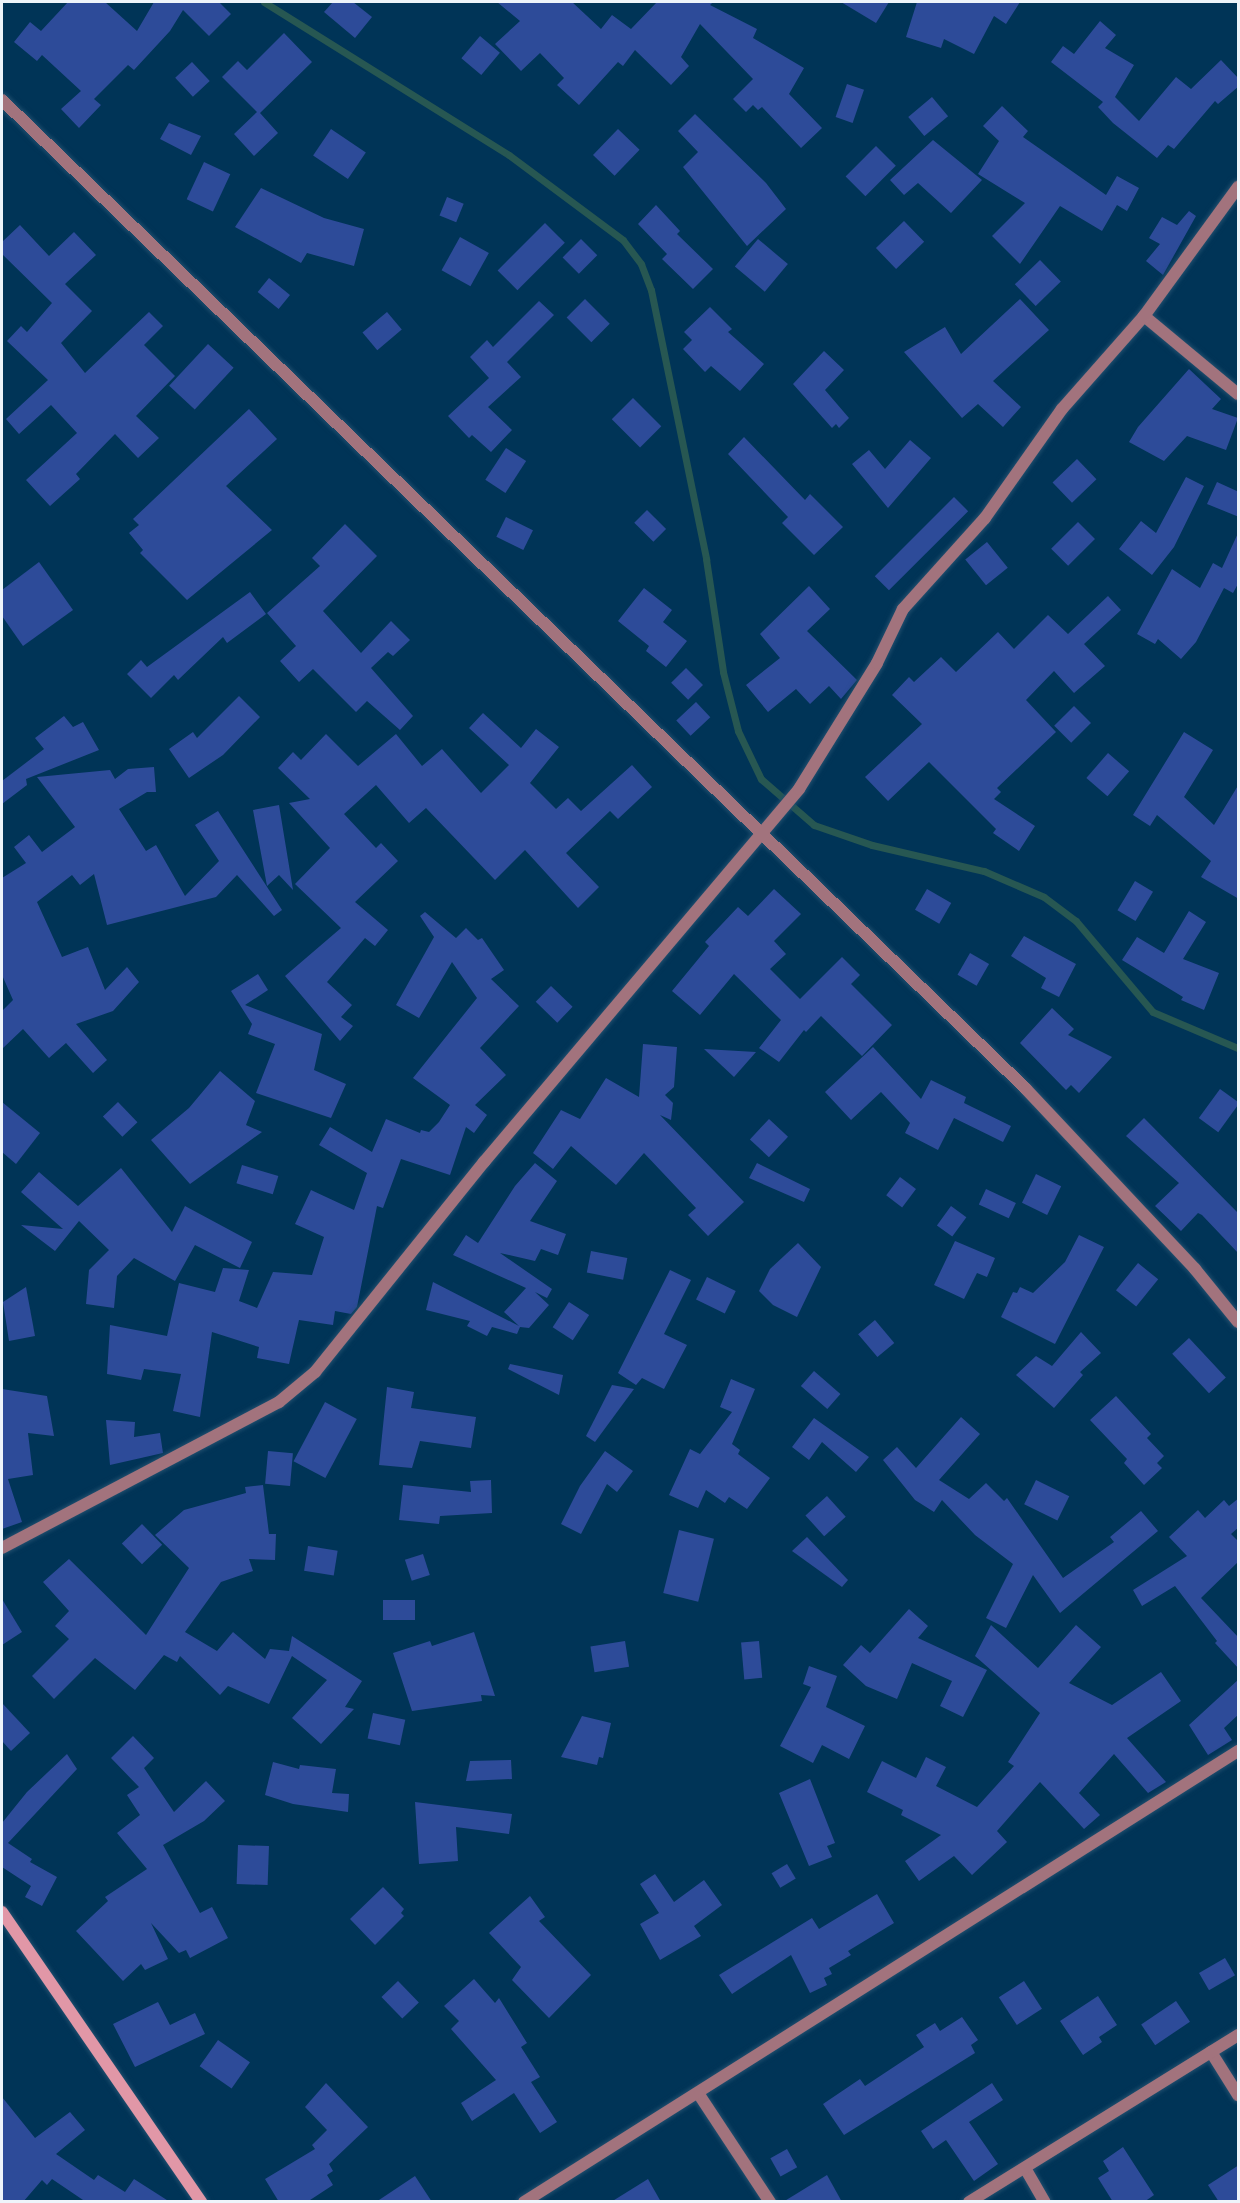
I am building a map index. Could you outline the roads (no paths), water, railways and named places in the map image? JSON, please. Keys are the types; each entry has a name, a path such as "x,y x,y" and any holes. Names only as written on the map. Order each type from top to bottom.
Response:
{"street":[{"path":"2,100 1026,1089 1187,1260 1239,1322"},
{"path":"2,1548 279,1402 315,1372 484,1162 799,789 877,663 903,609 985,518 1062,409 1144,316 1239,187"},
{"path":"1144,316 1239,394"},
{"path":"524,2202 1239,1750"},
{"path":"2,1912 201,2202"},
{"path":"969,2202 1239,2035"},
{"path":"1212,2052 1239,2095"},
{"path":"698,2093 770,2202"},
{"path":"1025,2168 1045,2202"}],"waterway":[{"path":"264,2 509,155 623,240 641,264 651,290 706,559 723,672 738,731 761,779 814,825 872,845 984,871 1044,897 1076,921 1153,1012 1238,1048"}]}
